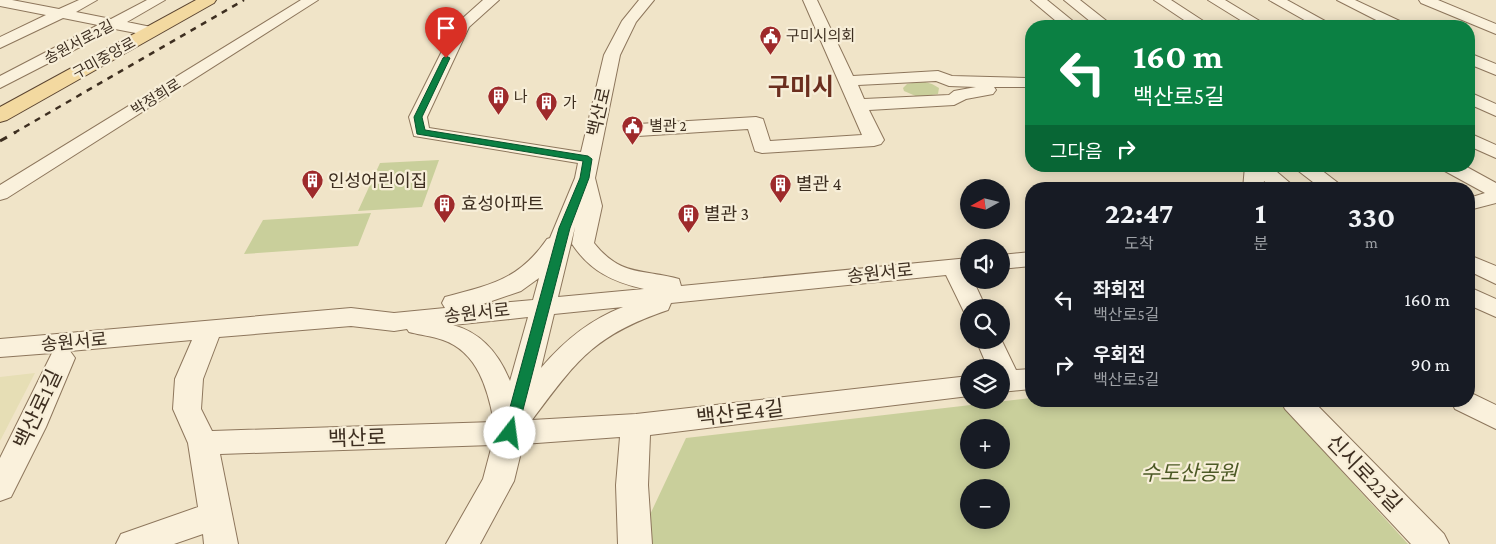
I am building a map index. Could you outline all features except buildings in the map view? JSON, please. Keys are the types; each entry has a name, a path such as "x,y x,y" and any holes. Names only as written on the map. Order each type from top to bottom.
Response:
{"main road":[{"name":"구미중앙로","path":"0,111 201,0"},
{"name":"구미중앙로","path":"0,116 208,0"}],"street":[{"path":"0,43 90,0"},
{"name":"송원서로2길","path":"0,83 158,0"},
{"name":"박정희로","path":"0,194 311,0"},
{"path":"492,0 463,25 418,117 421,132 586,168 591,206 583,244 592,258 605,269 628,278 665,284 741,287"},
{"name":"백산로","path":"462,544 498,481 564,228 586,168 612,55 629,20 647,0"},
{"path":"638,130 756,123 762,147 874,140 810,0"},
{"path":"1071,0 1097,20"},
{"path":"1161,0 1193,20"},
{"path":"1215,0 1250,20"},
{"path":"1276,0 1314,20"},
{"path":"1344,0 1386,20"},
{"path":"1426,0 1474,20"},
{"path":"1458,0 1481,23"},
{"path":"1039,1 1063,20"},
{"path":"0,2 146,30"},
{"path":"1475,20 1496,30"},
{"path":"1475,24 1481,23"},
{"path":"1475,61 1496,70"},
{"path":"846,81 938,76 949,81 1025,83"},
{"path":"909,78 892,84 889,91 900,99 923,102"},
{"path":"857,105 954,100 960,95 976,91 1025,84"},
{"path":"1475,100 1496,111"},
{"path":"1475,141 1496,152"},
{"path":"1264,172 1278,182"},
{"path":"1311,172 1326,182"},
{"path":"1461,172 1496,191"},
{"path":"1475,203 1496,198"},
{"path":"351,317 446,305 499,292 517,284 539,269 550,254 564,228"},
{"path":"1010,261 1025,260"},
{"name":"송원서로","path":"0,348 351,317 394,322 960,265"},
{"path":"1475,265 1496,276"},
{"path":"511,429 551,376 576,349 601,328 635,312 676,299 741,287"},
{"path":"394,322 440,330 460,337 476,350 493,370 505,404 511,429"},
{"path":"0,333 97,328 179,332"},
{"path":"133,544 218,529 203,443 187,410 189,379 209,329"},
{"path":"0,362 62,358 179,332"},
{"path":"994,349 1014,381"},
{"name":"백산로1길","path":"0,488 31,427 62,358"},
{"name":"백산로4길","path":"511,429 636,425 960,387"},
{"path":"1475,406 1496,418"},
{"name":"신시로22길","path":"1301,407 1432,544"},
{"path":"635,544 632,485 636,425"},
{"name":"백산로","path":"203,443 511,429"}],"shaded area":[{"path":"35,373 0,441 0,377"}],"green space":[{"path":"922,81 939,88 938,94 918,97 904,91 903,88 907,84"},
{"path":"439,160 422,207 358,211 380,163"},
{"path":"371,213 358,246 244,254 263,220"},
{"name":"수도산공원","path":"1025,399 1025,407 1283,407 1408,544 651,544 647,521 686,438 960,406 960,409 1010,409 1010,400"}],"railway":[{"path":"14,133 244,0"},
{"path":"0,141 16,132"}],"place":[{"name":"구미시의회","path":"770,55"},
{"name":"나","path":"498,116"},
{"name":"가","path":"547,122"},
{"name":"별관 2","path":"633,145"},
{"name":"인성어린이집","path":"312,200"},
{"name":"별관 4","path":"780,203"},
{"name":"효성아파트","path":"445,223"},
{"name":"별관 3","path":"688,233"}],"district":[{"name":"구미시","path":"801,86"}],"route":[{"path":"446,58 418,117 421,132 588,159 584,178 564,228 510,433"}]}
